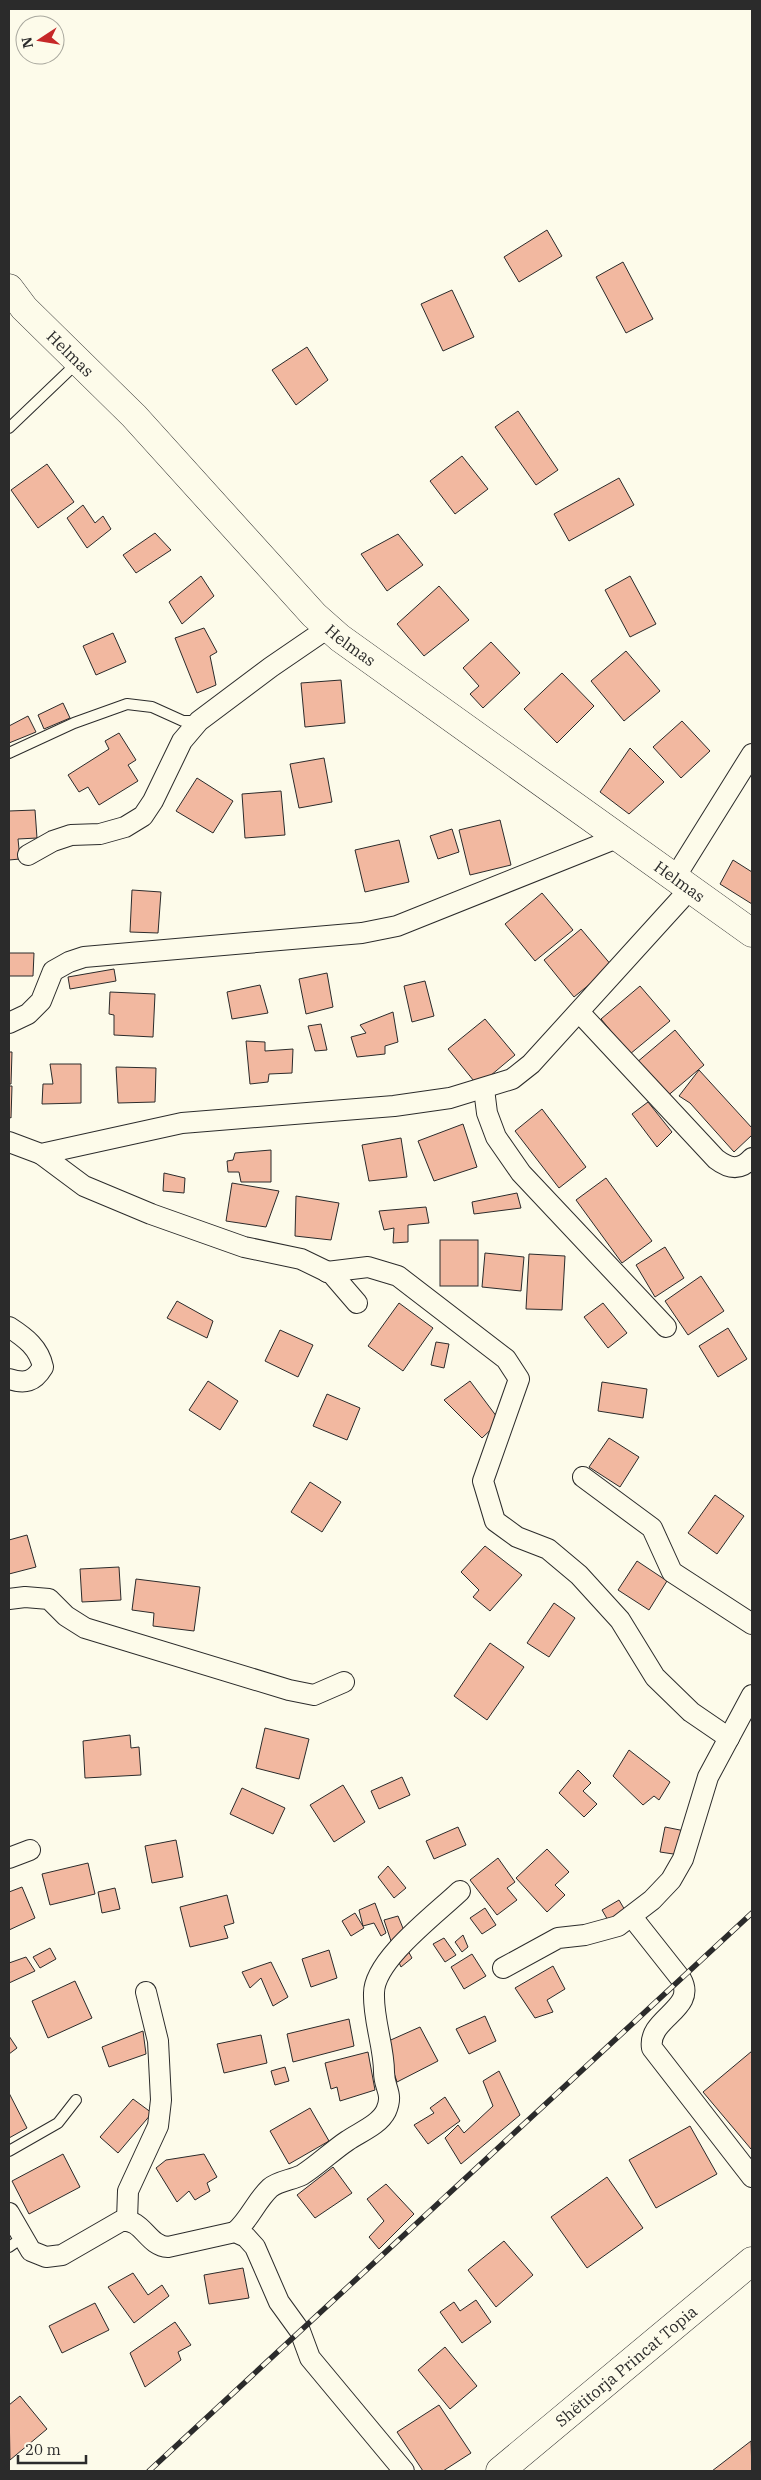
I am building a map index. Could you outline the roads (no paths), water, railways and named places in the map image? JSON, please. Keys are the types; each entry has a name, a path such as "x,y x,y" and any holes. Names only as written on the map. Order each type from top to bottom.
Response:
{"street":[{"name":"Helmas","path":"9,288 24,308 134,416 328,628 617,838 752,933"},
{"path":"28,855 53,840 71,835 100,834 125,827 143,816 153,801 182,741 199,721 271,667 328,628"},
{"path":"40,1154 182,1123 394,1106 450,1098 512,1079 531,1064 579,1012 681,884 752,754"},
{"path":"9,1023 28,1014 41,1001 53,971 69,962 84,958 362,933 397,926 617,838"},
{"path":"579,1012 716,1159 727,1167 738,1168 747,1164 752,1158"},
{"path":"484,1089 487,1113 496,1137 521,1173 666,1327"},
{"path":"9,1142 40,1154 84,1186 151,1214 244,1247 301,1259 332,1274 356,1303"},
{"path":"327,1272 368,1267 398,1276 506,1359 519,1379 484,1481 495,1521 517,1537 548,1549 579,1575 620,1620 655,1677 691,1712 729,1738"},
{"path":"9,1327 40,1353 43,1367 37,1378 23,1383 9,1379"},
{"path":"583,1477 652,1528 672,1572 752,1624"},
{"path":"9,1599 25,1597 49,1599 66,1616 85,1628 290,1690 314,1695 344,1682"},
{"path":"503,1968 558,1938 585,1935 618,1926 632,1917 671,1880 683,1859 708,1777 752,1695"},
{"path":"9,1858 30,1850"},
{"path":"9,2213 15,2243 46,2257 62,2255 121,2221 127,2220 133,2222 154,2243 161,2247 234,2232 247,2221 271,2187 302,2175 348,2140 365,2131 385,2114 391,2100 389,2089 384,2082 384,2059 378,2033 374,1992 381,1969 392,1954 460,1892"},
{"path":"632,1917 681,1979 685,1991 683,2001 655,2029 650,2038 652,2048 752,2177"},
{"path":"127,2220 128,2192 158,2126 160,2100 158,2041 146,1992"},
{"path":"234,2232 246,2238 255,2247 279,2302 300,2331 310,2358 404,2471"},
{"name":"Shëtitorja Princat Topia","path":"500,2471 750,2268"}],"lane":[{"path":"9,428 78,361"},
{"path":"9,753 74,723 127,704 152,707 183,721 199,721"},
{"path":"9,2151 58,2123 76,2100"}],"railway":[{"path":"149,2471 752,1913"}]}
